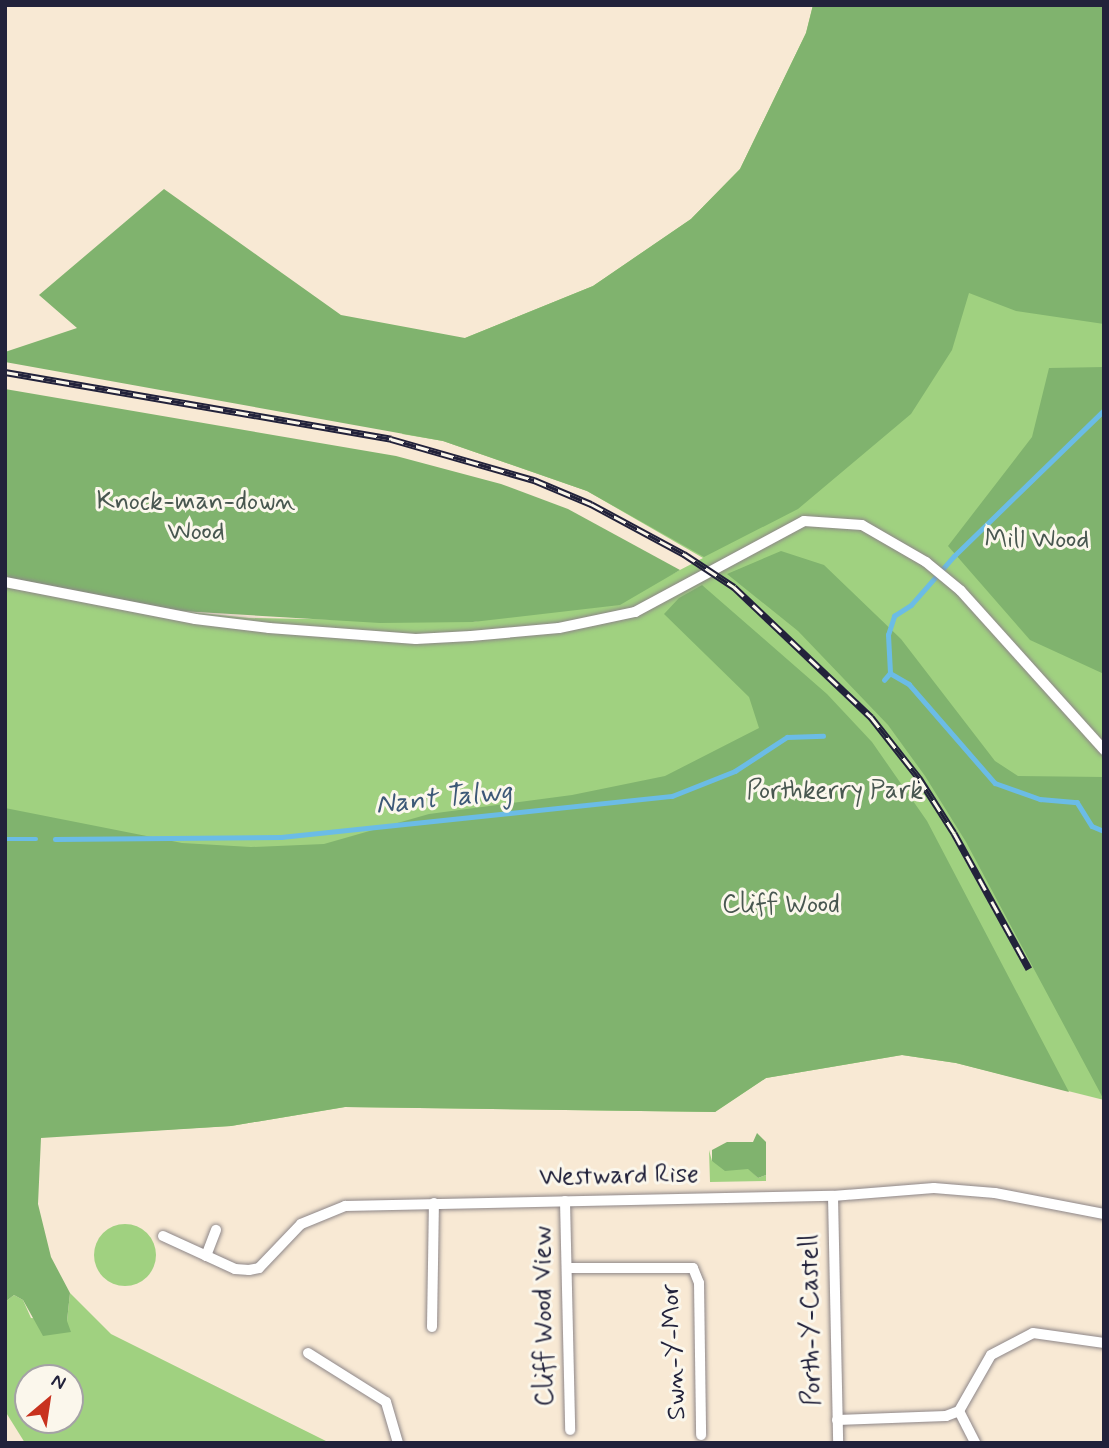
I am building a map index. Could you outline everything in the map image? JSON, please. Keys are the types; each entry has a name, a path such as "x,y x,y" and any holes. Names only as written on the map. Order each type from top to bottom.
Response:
{"street":[{"path":"5,582 195,619 415,639 559,628 635,612 804,521 862,525 947,579 1104,750"},
{"name":"Westward Rise","path":"163,1236 235,1269 260,1268 301,1224 318,1214 345,1206 833,1196 934,1188 995,1193 1104,1214"},
{"name":"Porth-Y-Castell","path":"833,1196 838,1443"},
{"name":"Cliff Wood View","path":"565,1200 570,1430"},
{"path":"432,1328 434,1203"},
{"path":"206,1256 216,1230"},
{"name":"Swn-Y-Mor","path":"567,1268 693,1268 699,1283 701,1435"},
{"path":"837,1420 946,1416 959,1411 991,1355 1009,1343 1033,1333 1056,1333 1104,1343"},
{"path":"308,1353 386,1402 398,1443"},
{"path":"959,1411 975,1443"}],"green space":[{"name":"Porthkerry Park","path":"813,5 1104,5 1104,1100 956,1063 902,1055 766,1078 715,1112 345,1107 231,1126 5,1139 5,578 180,611 249,618 473,622 653,584 703,558 587,491 443,441 402,434 465,338 593,286 691,219 740,169 806,33"},
{"path":"813,5 1104,5 1104,324 1016,311 969,293 952,350 911,414 798,509 704,557 587,491 443,441 5,362 5,352 77,328 39,295 164,189 341,315 465,338 593,286 691,219 740,169 806,33"},
{"name":"Mill Wood","path":"1104,367 1104,674 1030,640 948,546 1032,437 1049,368"},
{"name":"Knock-man-down Wood","path":"5,389 396,456 501,484 568,509 680,570 620,605 473,622 380,623 180,611 5,578"},
{"path":"781,551 824,565 901,639 995,761 1018,776 1104,777 1104,1100 966,842 925,776 888,725 798,631 727,574"},
{"name":"Cliff Wood","path":"702,585 827,694 872,742 927,821 1069,1092 956,1063 902,1055 766,1078 715,1112 345,1107 231,1126 41,1138 38,1204 51,1257 70,1293 67,1321 71,1332 43,1336 23,1300 14,1295 5,1302 5,808 182,843 251,847 324,844 429,814 572,795 665,776 759,728 749,697 664,614 679,598"},
{"path":"757,1133 766,1142 766,1175 758,1178 748,1169 725,1171 712,1161 712,1150 727,1142 753,1142"},
{"path":"709,1150 712,1161 749,1169 758,1178 766,1175 766,1181 710,1182"},
{"path":"125,1224 147,1233 156,1255 147,1277 125,1286 103,1277 94,1255 103,1233"},
{"path":"70,1293 111,1334 330,1443 25,1443 19,1434 84,1434 84,1364 14,1364 14,1425 5,1411 5,1302 14,1295 23,1300 31,1318 67,1321"}],"waterway":[{"name":"Nant Talwg","path":"884,680 890,673 888,635 894,616 911,605 954,556 1104,410"},
{"path":"890,673 909,684 995,783 1040,799 1077,802 1092,826 1104,831"},
{"name":"Nant Talwg","path":"55,839 281,837 672,796 735,771 787,737 823,736"},
{"name":"Nant Talwg","path":"5,839 36,839"}],"railway":[{"path":"5,372 391,439 534,480 591,504 684,554 734,587 871,717 919,778 954,833 1029,969"}]}
